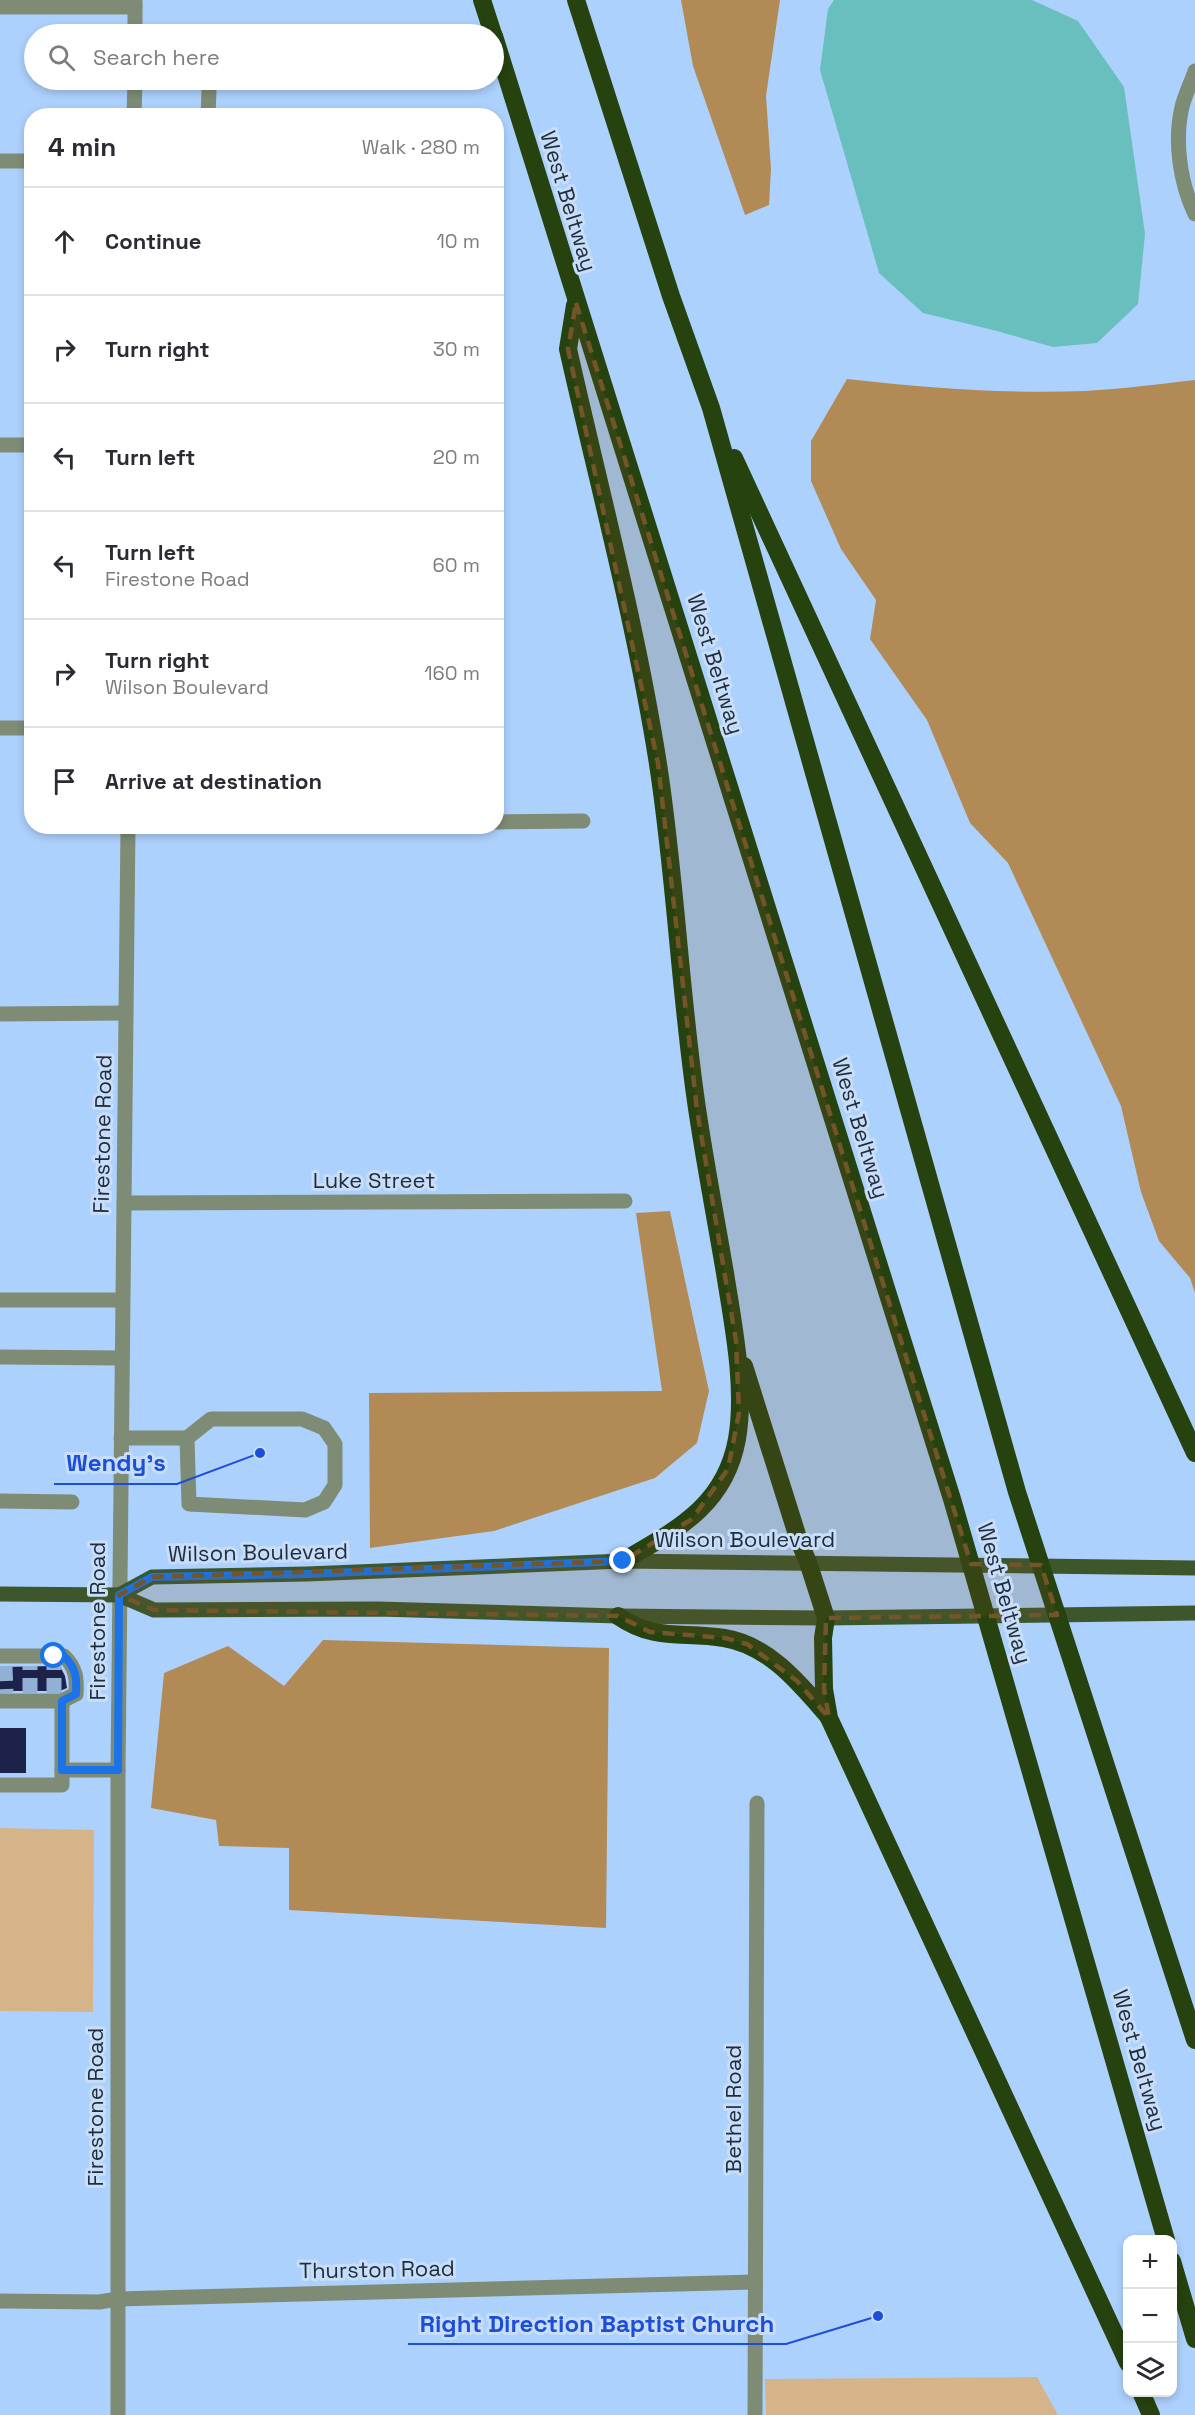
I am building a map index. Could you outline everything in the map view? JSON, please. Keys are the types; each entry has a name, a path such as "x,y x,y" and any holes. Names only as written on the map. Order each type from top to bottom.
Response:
{"highway":[{"name":"West Beltway","path":"482,0 490,24"},
{"name":"West Beltway","path":"576,0 671,296 711,408 1017,1491 1195,2040"},
{"name":"West Beltway","path":"504,71 952,1499 1165,2235"},
{"path":"576,303 568,349 635,644 658,763 698,1110 736,1341 739,1413 737,1440 728,1469 712,1497 692,1519 623,1561"},
{"path":"711,408 1195,1453"},
{"path":"736,1341 799,1541 826,1617 823,1638 824,1689 830,1718 1123,2352"},
{"path":"618,1616 632,1626 650,1632 725,1638 747,1644 768,1657 797,1681 830,1718"},
{"path":"1177,2275 1195,2339"},
{"path":"1143,2397 1151,2415"}],"main road":[{"name":"Wilson Boulevard","path":"119,1595 152,1577 307,1574 623,1561 1195,1568"},
{"name":"Wilson Boulevard","path":"0,1594 119,1595 154,1610 378,1609 618,1616 826,1617 1195,1613"}],"street":[{"path":"0,7 135,4 135,24"},
{"path":"1195,71 1182,107 1179,144 1182,177 1195,214"},
{"path":"134,108 135,90"},
{"path":"208,108 209,90"},
{"path":"0,161 24,161"},
{"path":"0,446 24,445"},
{"path":"0,728 24,728"},
{"path":"504,822 583,821"},
{"name":"Firestone Road","path":"118,2415 119,1595 128,834"},
{"path":"0,1014 126,1013"},
{"name":"Luke Street","path":"124,1203 625,1201"},
{"path":"0,1300 122,1300"},
{"path":"0,1357 122,1358"},
{"path":"121,1438 187,1438 212,1419 302,1419 324,1428 335,1444 335,1485 324,1502 305,1510 189,1504 187,1438"},
{"path":"0,1501 72,1502"},
{"path":"3,1660 54,1661 64,1656 73,1665 77,1676 76,1694 57,1698 4,1699"},
{"path":"0,1785 62,1785 57,1698"},
{"path":"62,1770 118,1770"},
{"name":"Bethel Road","path":"755,2415 757,1803"},
{"name":"Thurston Road","path":"0,2301 99,2302 118,2299 755,2282"}],"highlighted area":[{"path":"576,303 971,1564 1041,1565 1057,1615 826,1618 824,1689 829,1718 797,1681 747,1644 725,1638 650,1632 618,1616 154,1610 119,1595 152,1577 623,1561 692,1519 728,1469 739,1413 736,1341 697,1110 658,763 568,349"}],"shaded area":[{"path":"681,0 780,0 766,96 771,169 769,205 745,215 693,66"},
{"path":"834,0 1032,0 1078,21 1124,87 1145,234 1138,304 1097,343 1053,347 923,313 879,273 820,70 828,9"},
{"path":"847,379 936,388 1026,392 1099,390 1195,380 1195,1293 1190,1278 1159,1241 1141,1192 1121,1106 1008,863 970,823 927,720 870,639 876,600 841,549 811,481 811,441"},
{"path":"670,1211 709,1391 697,1443 655,1478 494,1531 370,1548 369,1393 662,1391 636,1213"},
{"path":"323,1640 609,1648 606,1928 289,1910 289,1848 219,1846 216,1820 151,1808 164,1673 228,1646 284,1686"},
{"path":"0,1828 94,1830 93,2012 0,2011"},
{"path":"1037,2377 1058,2415 766,2415 765,2379"}],"building":[{"path":"60,1666 67,1688 60,1691 0,1691 0,1667"},
{"path":"0,1728 26,1728 26,1773 0,1773"}],"tunnel":[{"path":"5,1666 6,1693"},
{"path":"30,1666 30,1693"},
{"path":"54,1666 54,1693"}],"place":[{"name":"Wendy's","path":"260,1453"},
{"name":"Right Direction Baptist Church","path":"878,2316"}],"route":[{"path":"54,1656 64,1656 73,1665 77,1676 76,1694 62,1701 62,1770 118,1770 119,1595 152,1577 307,1574 623,1561"}]}
